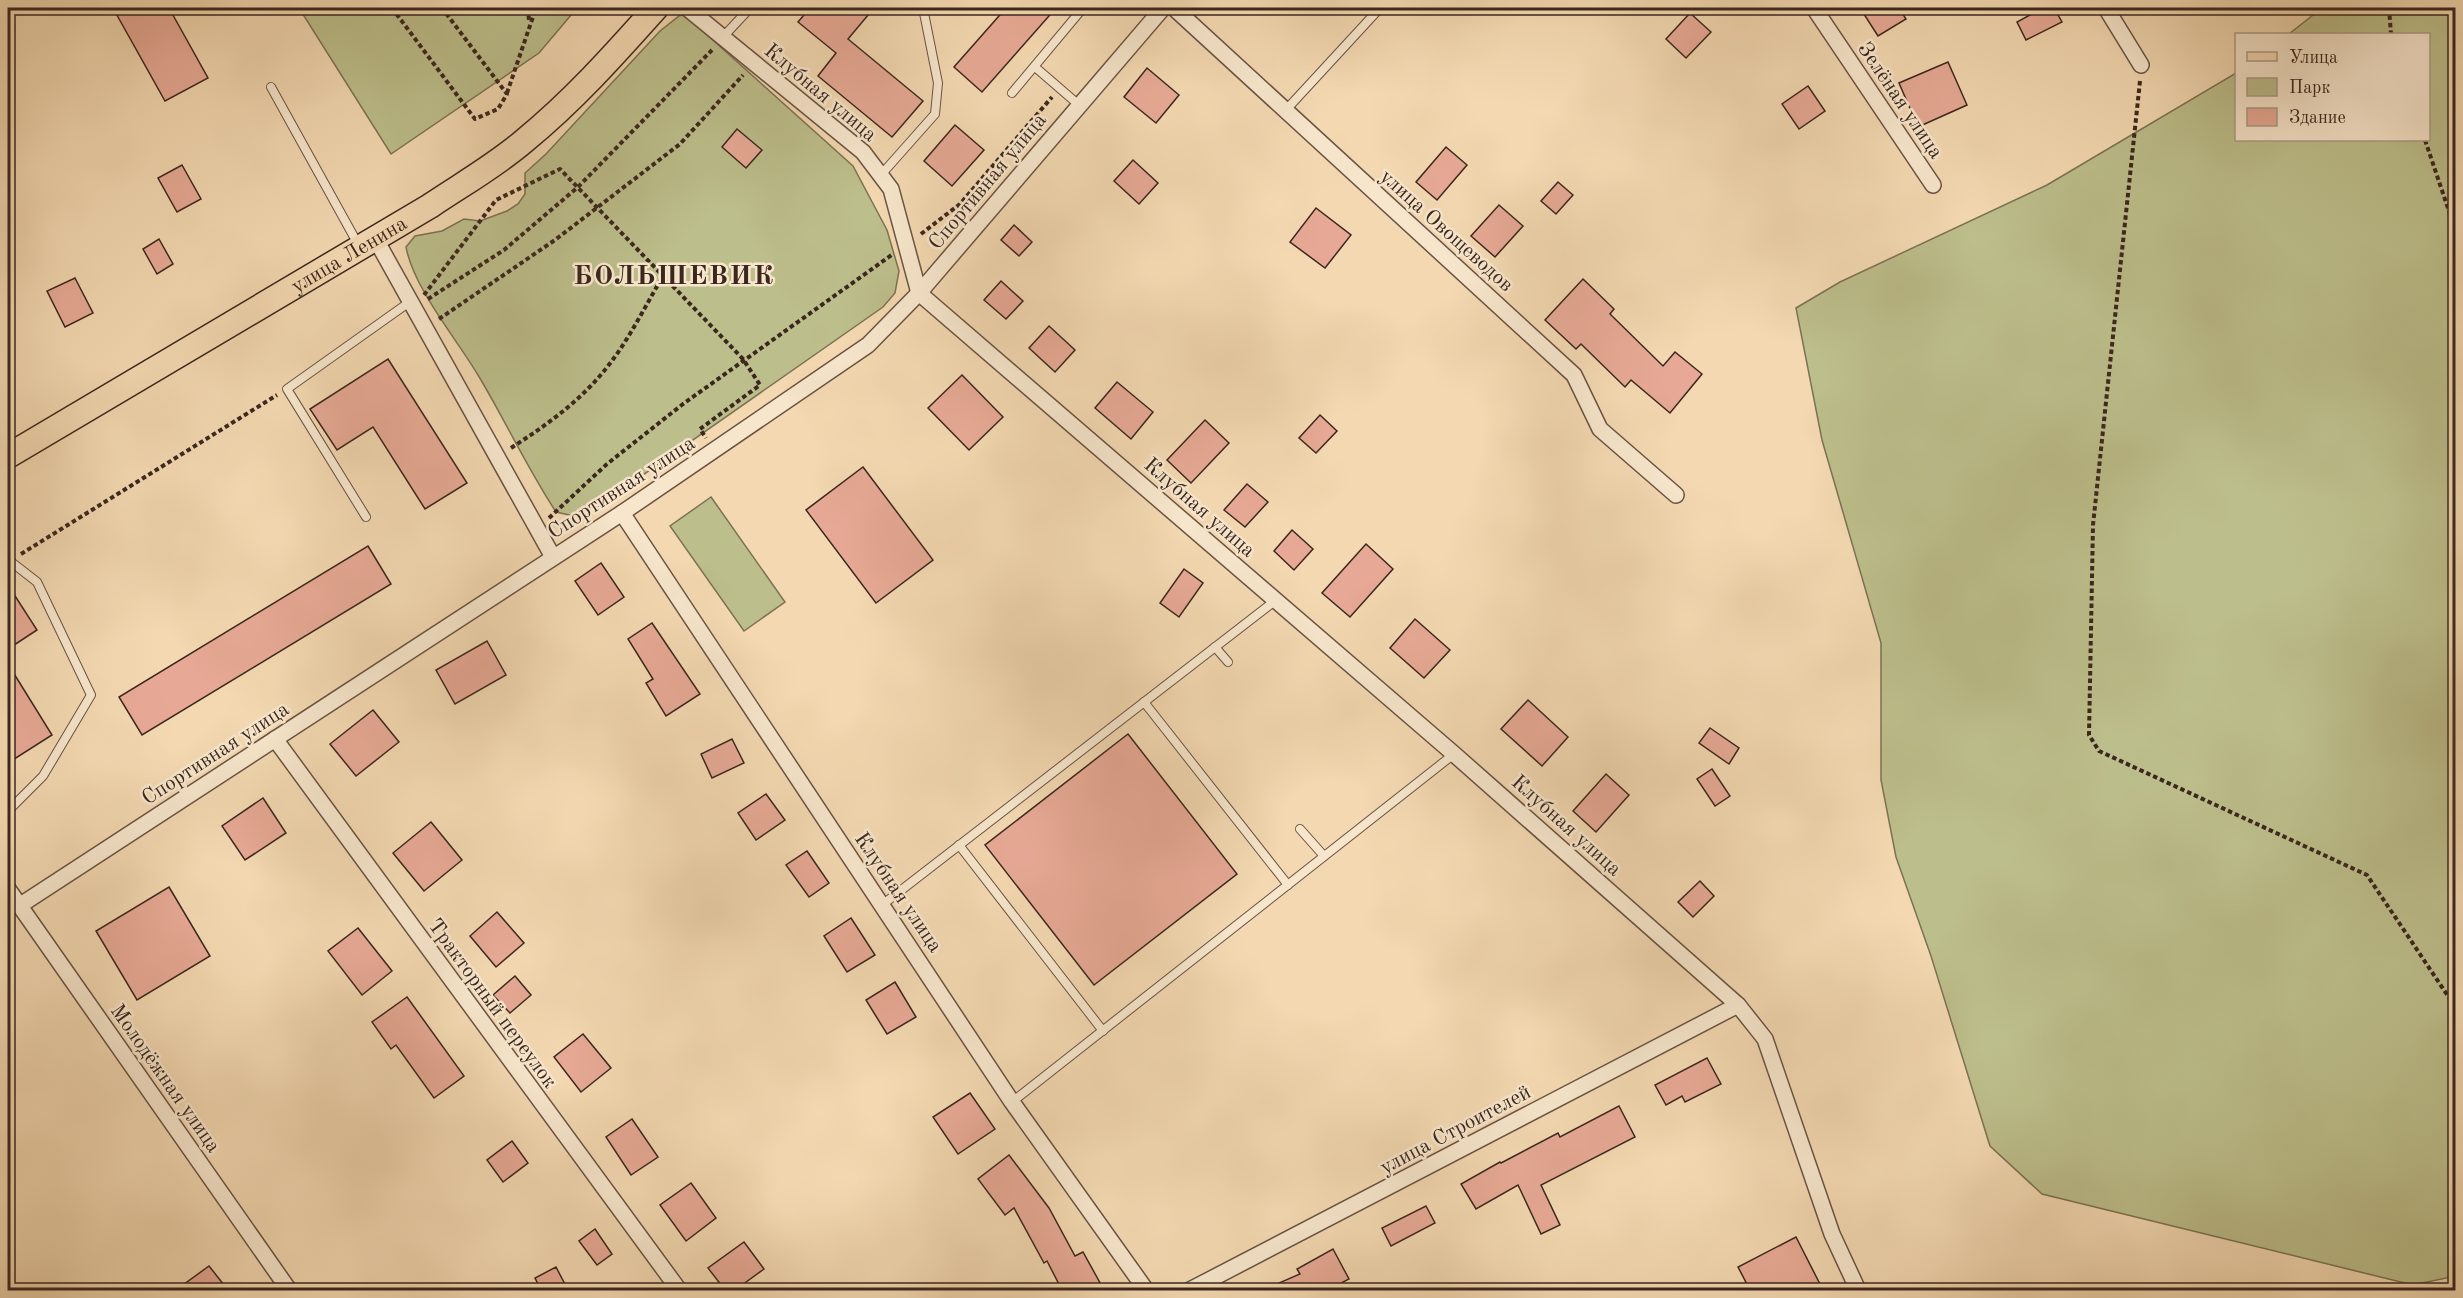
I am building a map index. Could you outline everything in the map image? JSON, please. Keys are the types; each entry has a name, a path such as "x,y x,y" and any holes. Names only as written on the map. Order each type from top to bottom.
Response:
{"main road":[{"name":"улица Ленина","path":"8,456 430,206 523,142 588,85 656,8"}],"street":[{"name":"Клубная улица","path":"687,8 863,152 891,189 919,293 1454,754 1738,1005 1765,1039 1832,1234 1858,1290"},
{"name":"Спортивная улица","path":"19,906 622,513 868,345 919,293 1164,8"},
{"name":"улица Овощеводов","path":"1174,8 1574,375 1600,429 1676,495"},
{"name":"Зелёная улица","path":"1814,8 1933,185"},
{"path":"2106,8 2142,65"},
{"path":"368,242 413,304 554,557"},
{"name":"Клубная улица","path":"622,513 1012,1102 1146,1290"},
{"name":"Тракторный переулок","path":"275,739 679,1290"},
{"name":"Молодёжная улица","path":"8,889 289,1290"},
{"name":"улица Строителей","path":"1190,1290 1738,1005"}],"lane":[{"path":"723,37 750,8"},
{"path":"880,176 935,114 938,83 923,8"},
{"path":"1012,93 1083,8"},
{"path":"1285,111 1380,8"},
{"path":"1035,67 1079,105"},
{"path":"271,87 368,242"},
{"path":"366,517 287,389 413,304"},
{"path":"8,811 43,776 90,695 38,582 9,561"},
{"path":"882,905 1276,600"},
{"path":"1215,647 1228,662"},
{"path":"1144,702 1288,885"},
{"path":"1012,1102 1454,754"},
{"path":"1300,829 1324,856"},
{"path":"958,845 1103,1031"}],"path":[{"path":"392,8 476,119 498,110 507,94 536,8"},
{"path":"442,8 507,94"},
{"path":"528,8 530,25"},
{"path":"2389,8 2391,33"},
{"path":"413,304 504,250 578,187 723,37"},
{"path":"426,327 555,240 680,144 754,64"},
{"path":"2142,65 2093,525 2089,735 2099,751 2367,875 2456,1008"},
{"path":"538,528 607,464 683,404 960,204 1060,88"},
{"path":"2425,141 2456,232"},
{"path":"413,304 496,200 560,168 743,359 760,385 700,429 715,450"},
{"path":"497,456 548,424 577,400 604,371 625,342 663,276"},
{"path":"9,561 287,389"}],"green space":[{"path":"299,8 577,8 539,53 391,154"},
{"path":"2322,8 2455,8 2456,1276 2413,1285 2042,1194 1990,1146 1931,956 1896,857 1881,780 1881,643 1822,440 1796,308 1840,282 2047,185 2235,74 2235,141 2430,141 2430,33 2290,33"},
{"path":"684,14 853,166 887,230 899,271 895,293 883,307 597,507 578,517 556,512 478,375 426,296 410,263 406,247 415,236 442,231 464,219 480,221 507,211 518,204 525,194 525,173 546,154 660,31"},
{"path":"711,497 785,602 744,631 670,526"}],"building":[{"path":"113,8 169,8 208,78 165,101"},
{"path":"810,8 874,8 848,39 923,101 892,137 818,76 836,53 798,22"},
{"path":"1006,8 1056,8 982,92 954,67"},
{"path":"1860,8 1899,8 1906,19 1878,36"},
{"path":"2026,8 2054,8 2062,22 2026,40 2017,22 2030,15"},
{"path":"1690,13 1711,32 1686,58 1666,39"},
{"path":"1948,62 1967,105 1918,127 1899,83"},
{"path":"1147,68 1179,95 1156,123 1124,97"},
{"path":"1808,86 1825,111 1799,129 1782,104"},
{"path":"955,125 984,150 952,186 924,161"},
{"path":"737,129 762,150 746,168 722,147"},
{"path":"1446,147 1467,165 1437,200 1416,182"},
{"path":"1133,160 1158,183 1139,204 1114,181"},
{"path":"182,165 201,199 177,212 158,178"},
{"path":"1558,182 1573,195 1556,214 1541,201"},
{"path":"1499,205 1523,226 1495,257 1471,236"},
{"path":"1316,208 1351,235 1325,268 1290,242"},
{"path":"1014,225 1032,242 1019,256 1001,240"},
{"path":"159,239 173,264 157,274 143,249"},
{"path":"75,278 93,313 65,327 47,291"},
{"path":"1583,279 1614,309 1610,314 1663,366 1675,352 1702,374 1670,413 1631,380 1625,387 1581,344 1576,349 1545,320"},
{"path":"1001,281 1023,301 1006,319 984,300"},
{"path":"1049,326 1075,350 1055,372 1029,348"},
{"path":"388,359 467,483 425,509 373,427 337,450 310,409"},
{"path":"962,375 1003,417 969,450 928,408"},
{"path":"1117,382 1153,412 1131,439 1095,408"},
{"path":"1320,415 1337,431 1316,453 1299,438"},
{"path":"1205,420 1229,443 1191,483 1167,460"},
{"path":"863,467 933,560 876,603 806,510"},
{"path":"1247,484 1268,502 1245,527 1224,510"},
{"path":"1292,530 1313,549 1294,570 1274,551"},
{"path":"1366,544 1393,569 1350,617 1322,593"},
{"path":"368,546 391,584 142,735 119,697"},
{"path":"601,563 624,597 598,615 575,581"},
{"path":"1184,569 1203,583 1179,617 1160,603"},
{"path":"8,585 37,630 8,649"},
{"path":"1415,619 1450,650 1424,678 1390,648"},
{"path":"652,623 700,694 666,716 646,683 653,679 628,639"},
{"path":"487,641 506,675 455,704 436,670"},
{"path":"8,664 52,735 8,763"},
{"path":"1528,700 1568,737 1542,766 1501,729"},
{"path":"373,710 399,742 356,776 330,744"},
{"path":"1710,728 1739,748 1729,764 1699,743"},
{"path":"1128,734 1237,874 1094,985 985,845"},
{"path":"732,739 744,763 712,778 701,754"},
{"path":"1712,769 1730,796 1715,806 1697,779"},
{"path":"1606,774 1629,795 1596,832 1573,811"},
{"path":"766,794 785,820 756,840 738,813"},
{"path":"263,798 286,833 245,860 222,826"},
{"path":"431,822 462,860 424,891 393,853"},
{"path":"807,851 829,883 809,897 786,865"},
{"path":"1700,881 1714,896 1693,917 1678,902"},
{"path":"169,887 210,956 137,1000 96,931"},
{"path":"497,912 524,943 496,967 470,936"},
{"path":"851,918 875,955 847,972 824,936"},
{"path":"358,928 392,971 362,995 328,951"},
{"path":"515,976 531,995 510,1013 493,995"},
{"path":"895,982 916,1017 887,1034 866,1000"},
{"path":"407,997 464,1076 434,1098 396,1045 391,1049 372,1022"},
{"path":"583,1034 611,1068 581,1092 554,1057"},
{"path":"1707,1058 1721,1084 1685,1102 1682,1096 1666,1105 1655,1085"},
{"path":"970,1093 995,1129 958,1154 933,1117"},
{"path":"1619,1106 1635,1137 1541,1185 1560,1225 1541,1234 1518,1185 1476,1209 1461,1184 1558,1133 1560,1137"},
{"path":"632,1119 658,1157 631,1175 606,1137"},
{"path":"512,1141 528,1163 503,1182 487,1160"},
{"path":"1009,1155 1049,1208 1075,1256 1083,1252 1104,1290 1062,1290 1047,1261 1044,1263 1014,1208 1005,1215 978,1179"},
{"path":"691,1183 716,1218 686,1241 660,1205"},
{"path":"1426,1206 1435,1223 1391,1246 1382,1228"},
{"path":"595,1229 612,1254 597,1265 579,1241"},
{"path":"1796,1237 1823,1290 1750,1290 1738,1267"},
{"path":"744,1242 764,1269 735,1290 725,1290 708,1268"},
{"path":"1333,1249 1349,1279 1328,1290 1263,1290 1300,1274 1297,1269"},
{"path":"209,1266 228,1290 176,1290"},
{"path":"556,1267 568,1290 541,1290 535,1278"}],"district":[{"name":"БОЛЬШЕВИК","path":"674,275"}]}
